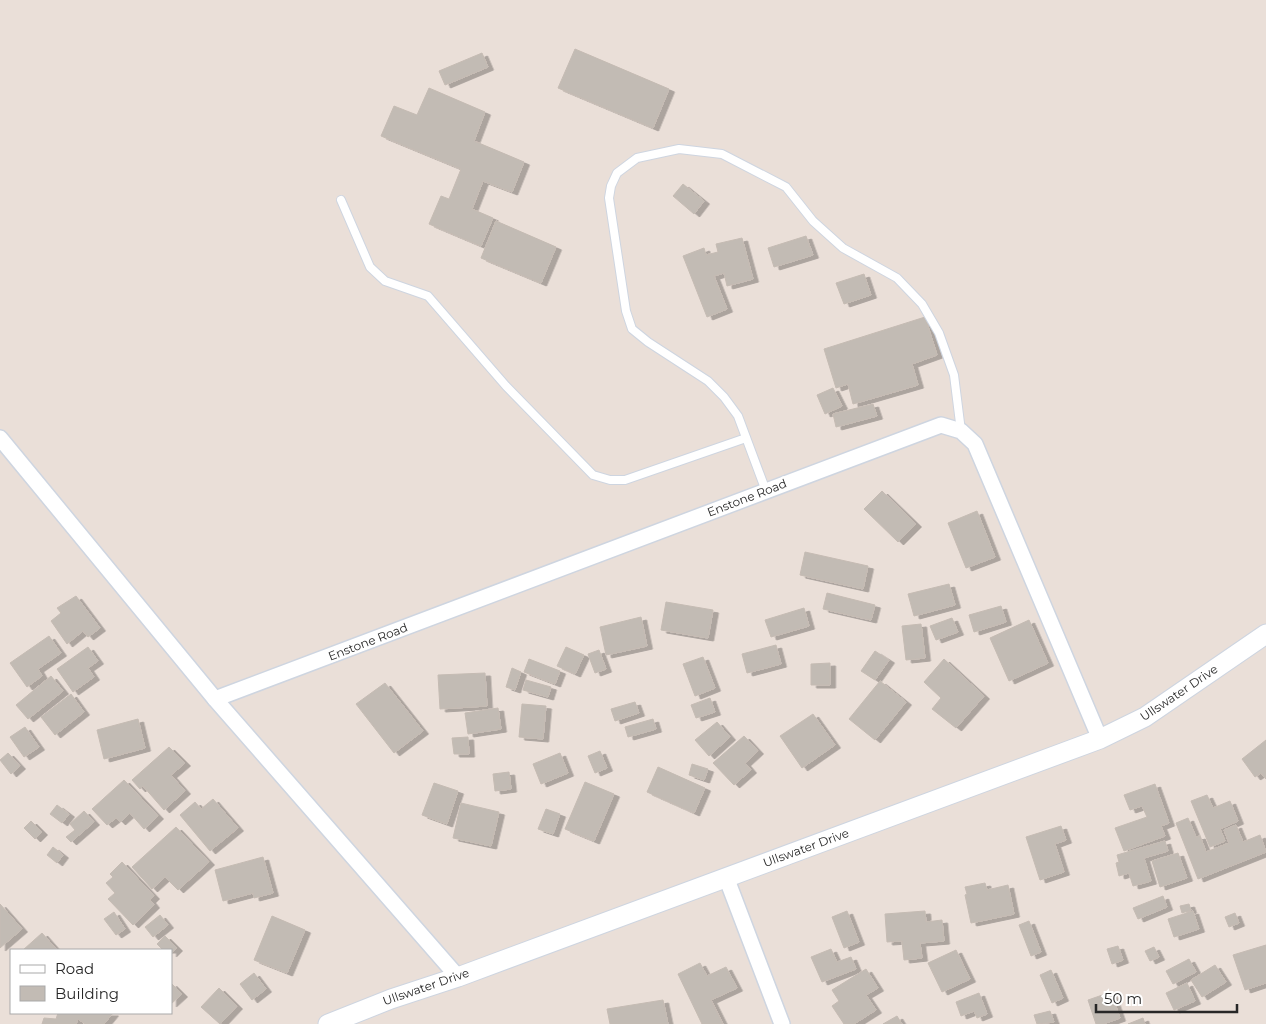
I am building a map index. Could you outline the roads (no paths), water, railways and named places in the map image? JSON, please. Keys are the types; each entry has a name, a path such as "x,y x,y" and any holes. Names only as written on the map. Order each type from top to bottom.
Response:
{"street":[{"name":"Enstone Road","path":"215,700 941,425 961,431"},
{"path":"961,431 974,444 984,465 1100,739"},
{"path":"0,438 215,700 458,977"},
{"name":"Ullswater Drive","path":"328,1024 391,999 458,977 1100,739 1145,717 1266,634"},
{"path":"726,878 782,1024"}],"lane":[{"path":"766,491 738,416 724,397 708,381 648,342 632,329 626,311 609,198 611,186 617,173 637,158 678,149 722,154 786,187 813,221 843,248 897,278 922,304 939,333 954,375 961,431"},
{"path":"341,200 370,267 385,282 428,296 506,386 593,475 610,480 625,480 746,438"}]}
